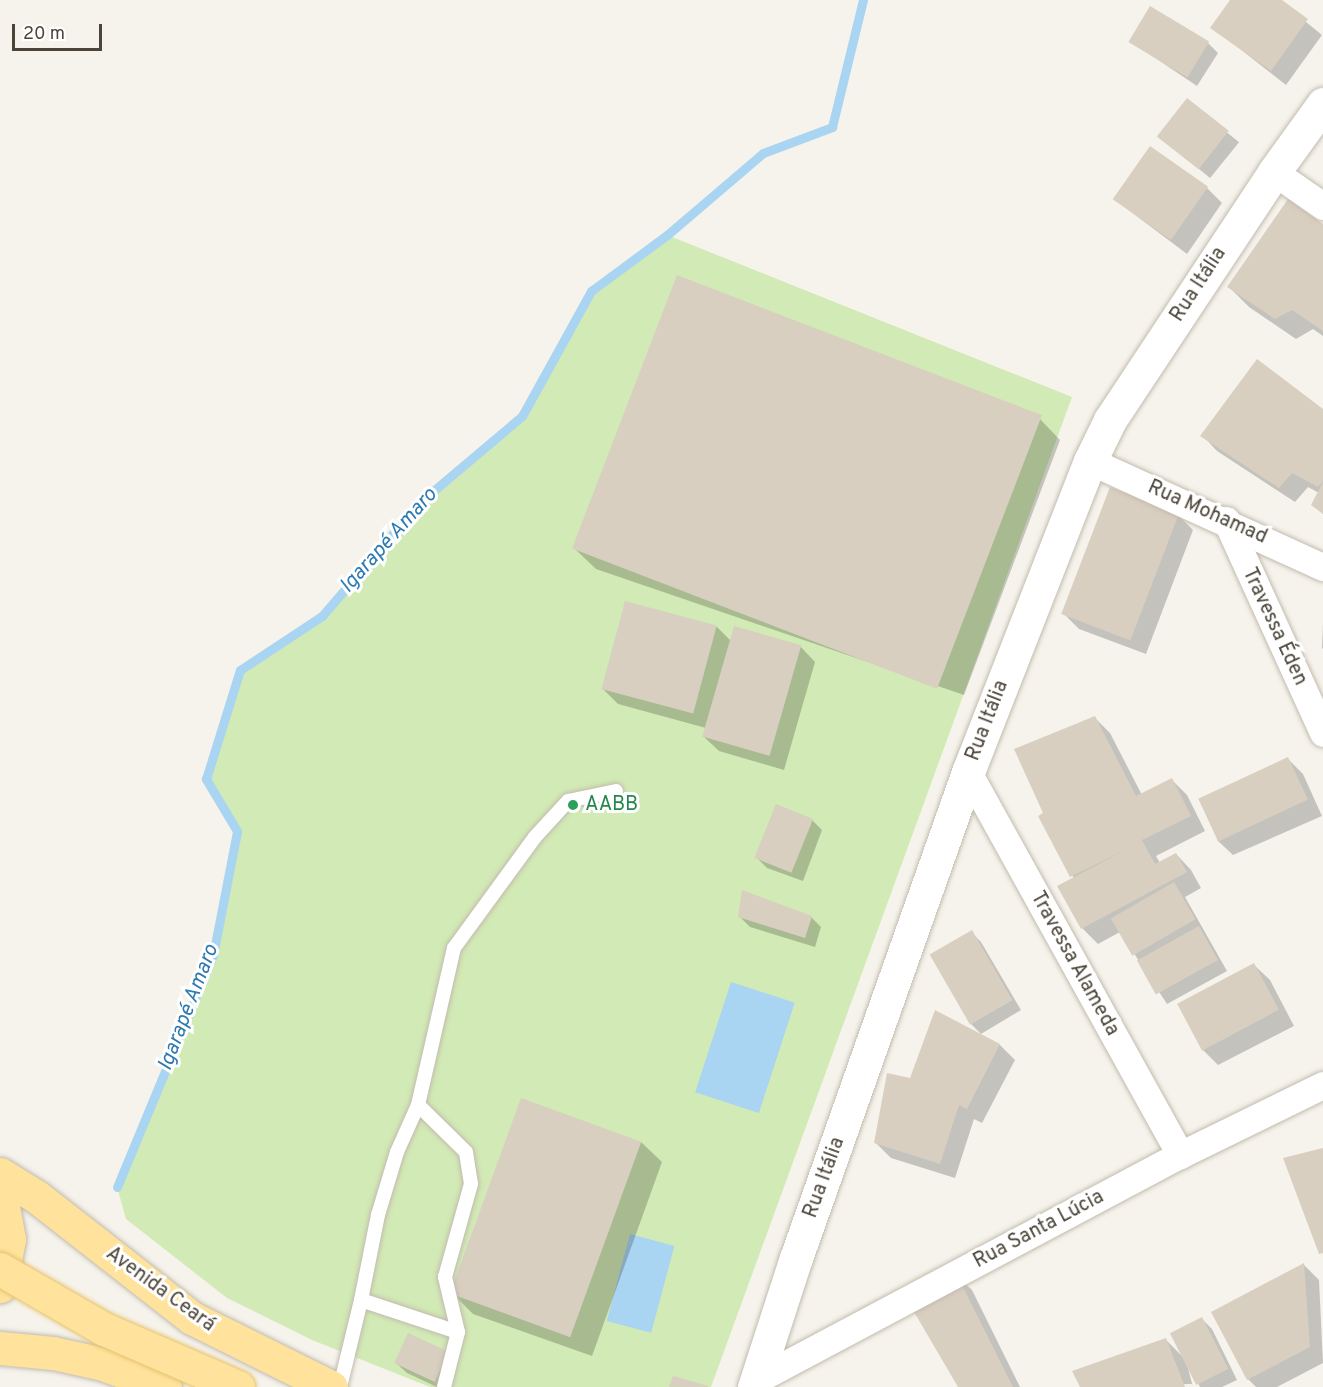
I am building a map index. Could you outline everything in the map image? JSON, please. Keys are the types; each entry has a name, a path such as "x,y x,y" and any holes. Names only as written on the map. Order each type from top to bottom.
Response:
{"main road":[{"name":"Avenida Ceará","path":"0,1174 37,1197 192,1318 331,1387"},
{"path":"0,1190 9,1239 0,1286"},
{"path":"0,1269 104,1329 238,1387"},
{"path":"0,1348 53,1353 103,1364 165,1387"}],"street":[{"name":"Rua Itália","path":"756,1383 796,1258 968,772 1090,461 1110,420 1274,172 1323,104"},
{"path":"1274,172 1323,206"},
{"name":"Rua Mohamad","path":"1090,461 1226,520 1323,567"},
{"name":"Travessa Éden","path":"1226,520 1323,733"},
{"name":"Travessa Alameda","path":"968,772 1180,1155"},
{"name":"Rua Santa Lúcia","path":"756,1383 1180,1155 1323,1085"}],"lane":[{"path":"340,1387 362,1300 378,1215 397,1152 418,1105 454,948 535,837 568,801 616,791"},
{"path":"418,1105 466,1152 471,1184 445,1277 458,1332 444,1387"},
{"path":"362,1300 458,1332"}],"green space":[{"name":"AABB","path":"667,235 1072,397 711,1387 430,1387 312,1340 227,1298 126,1219 117,1187 213,955 237,831 206,779 240,670 322,615 419,503 522,417 591,291"}],"water":[{"path":"731,982 795,1003 759,1113 695,1092"},
{"path":"630,1234 674,1246 651,1333 607,1321"}],"building":[{"path":"1230,0 1282,0 1308,19 1271,71 1210,28"},
{"path":"1150,6 1209,42 1188,78 1128,42"},
{"path":"1187,98 1229,131 1199,169 1157,137"},
{"path":"1150,146 1208,187 1171,240 1113,199"},
{"path":"1288,199 1323,224 1323,331 1292,310 1275,319 1227,287"},
{"path":"677,275 1042,415 937,689 572,549"},
{"path":"1257,359 1323,409 1323,481 1318,487 1292,473 1279,488 1200,436"},
{"path":"1323,482 1323,514 1311,505"},
{"path":"1110,487 1179,514 1130,640 1061,614"},
{"path":"625,601 717,626 693,713 601,689"},
{"path":"734,626 801,645 770,756 702,737"},
{"path":"1095,716 1136,796 1172,778 1191,816 1142,840 1155,864 1176,853 1187,872 1081,929 1057,886 1127,849 1070,877 1038,816 1043,813 1014,749"},
{"path":"1288,757 1308,800 1218,841 1198,799"},
{"path":"776,804 813,819 791,873 754,858"},
{"path":"1174,882 1196,919 1132,956 1111,918"},
{"path":"742,890 812,916 805,938 738,917"},
{"path":"1199,926 1218,960 1156,995 1137,960"},
{"path":"972,930 1013,1000 970,1025 930,954"},
{"path":"1254,963 1279,1010 1202,1051 1177,1004"},
{"path":"935,1010 1000,1044 967,1109 959,1105 940,1164 874,1143 887,1073 910,1078"},
{"path":"521,1098 641,1142 570,1337 450,1293"},
{"path":"1323,1148 1323,1253 1319,1254 1283,1158"},
{"path":"1304,1263 1310,1347 1247,1380 1211,1312"},
{"path":"956,1273 1013,1387 958,1387 907,1300"},
{"path":"1202,1317 1228,1369 1196,1385 1170,1333"},
{"path":"408,1333 449,1352 435,1382 394,1363"},
{"path":"1166,1338 1185,1387 1080,1387 1072,1371"},
{"path":"673,1376 708,1386 708,1387 669,1387"}],"waterway":[{"name":"Igarapé Amaro","path":"117,1187 213,955 237,831 206,779 240,670 322,616 419,503 522,416 591,291 667,235 763,153 832,127 863,0"}],"place":[{"name":"AABB","path":"573,805"}]}
